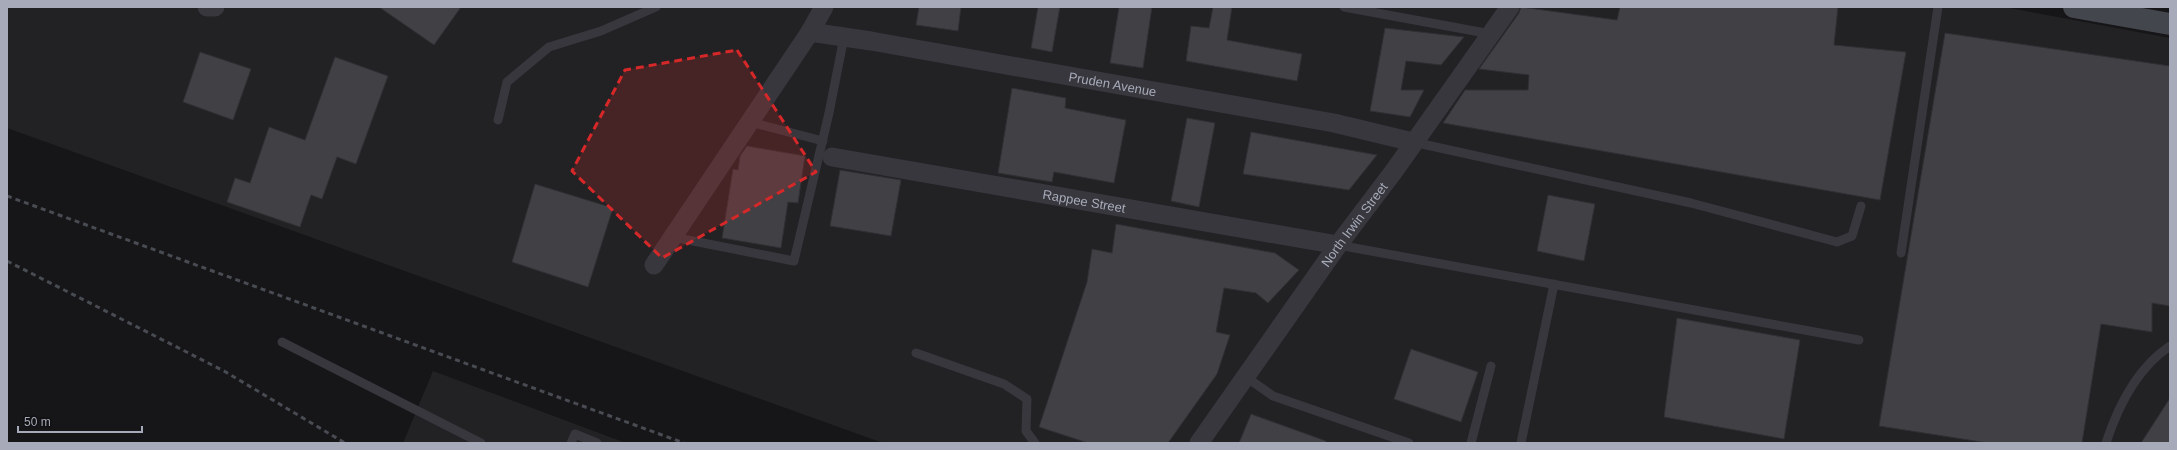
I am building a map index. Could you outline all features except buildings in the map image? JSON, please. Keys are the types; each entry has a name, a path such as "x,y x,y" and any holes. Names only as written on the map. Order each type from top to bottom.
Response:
{"main road":[{"path":"2074,7 2170,24"}],"street":[{"path":"207,7 215,7"},
{"path":"654,265 810,32 824,7"},
{"name":"North Irwin Street","path":"1199,443 1338,245 1510,7"},
{"name":"Pruden Avenue","path":"810,32 1334,123 1413,142"},
{"name":"Rappee Street","path":"827,149 1338,245"}],"lane":[{"path":"498,120 507,82 549,47 601,31 656,7"},
{"path":"1344,7 1491,34"},
{"path":"1901,253 1938,7"},
{"path":"672,237 794,262 827,149 844,37"},
{"path":"750,122 827,149"},
{"path":"1413,142 1691,203 1837,242 1852,236 1861,206"},
{"path":"1338,245 1859,340"},
{"path":"1521,443 1554,284"},
{"path":"282,342 481,443"},
{"path":"2106,443 2113,424 2135,381 2162,351 2170,346"},
{"path":"916,353 1004,384 1027,399 1026,431 1035,443"},
{"path":"1471,443 1491,366"},
{"path":"1246,377 1273,396 1409,443"},
{"path":"571,443 575,434 597,443"}],"highlighted area":[{"path":"737,50 816,172 662,258 572,171 625,70"}],"shaded area":[{"path":"7,7 2004,7 2170,38 2170,443 883,443 7,128"},
{"path":"433,371 626,443 403,443"}],"railway":[{"path":"7,196 684,443"},
{"path":"7,261 224,371 345,443"}]}
